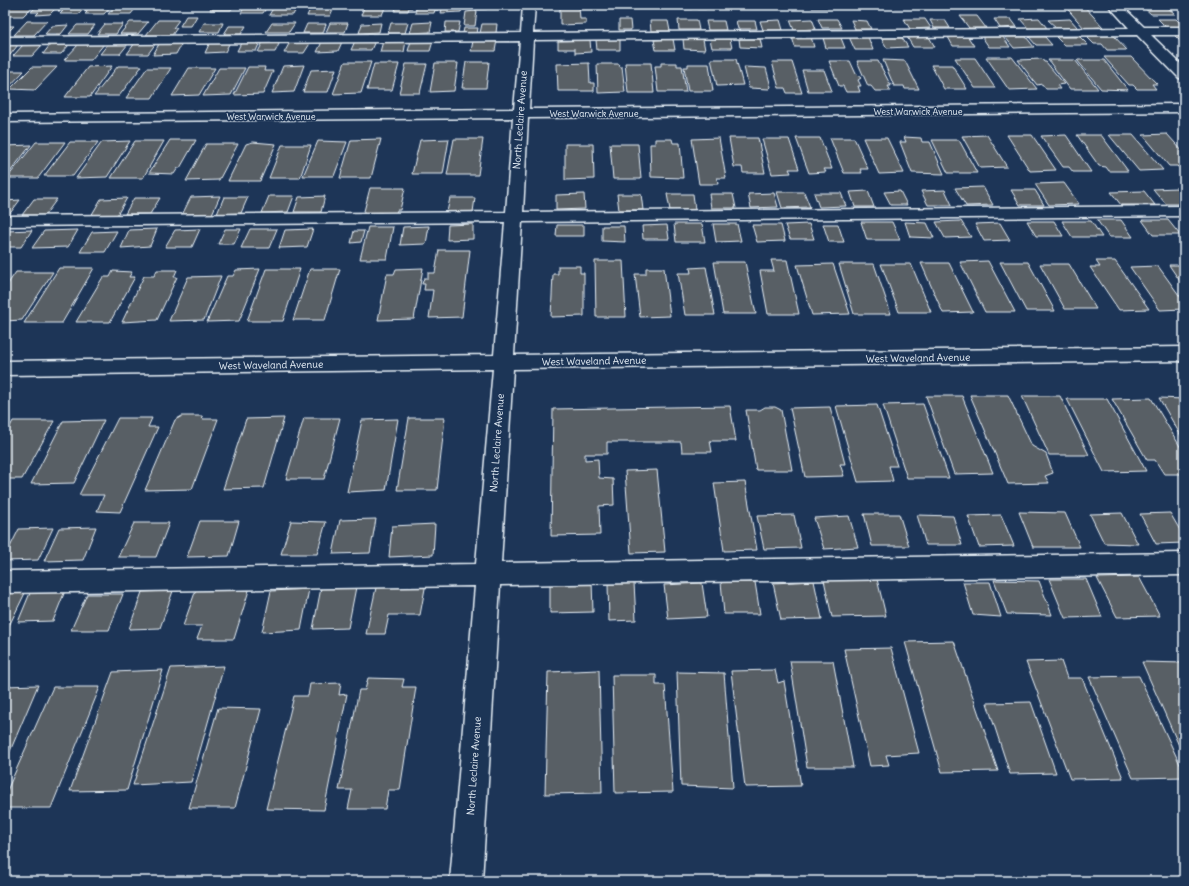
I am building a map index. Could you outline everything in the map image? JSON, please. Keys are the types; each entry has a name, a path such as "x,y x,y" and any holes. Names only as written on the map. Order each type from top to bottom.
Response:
{"street":[{"name":"North Leclaire Avenue","path":"466,881 529,5"},
{"path":"1114,5 1184,75"},
{"path":"5,41 1184,31"},
{"name":"West Warwick Avenue","path":"5,118 1184,108"},
{"path":"5,221 1184,211"},
{"name":"West Waveland Avenue","path":"5,368 1184,354"},
{"path":"5,582 1184,564"}],"building":[{"path":"13,5 34,5 23,16 5,16 5,12"},
{"path":"38,5 59,5 50,14 36,15 39,12 31,12"},
{"path":"64,5 87,5 79,14 60,14 63,11 58,11"},
{"path":"90,5 112,5 104,14 85,14 88,11 85,11"},
{"path":"116,5 138,5 131,14 108,14"},
{"path":"141,5 160,5 159,7 139,8"},
{"path":"213,5 234,5 231,10 210,10"},
{"path":"246,5 268,5 263,13 241,13"},
{"path":"275,5 298,5 293,15 269,15"},
{"path":"312,5 335,5 330,16 307,16"},
{"path":"365,5 386,5 382,15 361,15"},
{"path":"391,5 413,5 408,11 395,11 396,8 390,8"},
{"path":"417,5 439,5 438,10 435,10 434,13 415,13"},
{"path":"443,5 466,5 465,9 462,9 461,12 441,13"},
{"path":"469,5 488,5 487,9 468,10"},
{"path":"560,5 579,5 580,19 586,19 586,24 560,25"},
{"path":"644,5 663,5 663,7 644,8"},
{"path":"669,5 691,5 692,9 670,9"},
{"path":"697,5 719,5 720,7 705,7 706,9 698,9"},
{"path":"758,5 773,5 774,7 759,7"},
{"path":"811,5 828,5 829,8 812,8"},
{"path":"841,5 857,5 859,8 843,8"},
{"path":"869,5 883,5 885,8 870,8"},
{"path":"893,5 913,5 914,7 895,7"},
{"path":"918,5 939,5 941,7 920,8"},
{"path":"945,5 969,5 971,8 947,8"},
{"path":"974,5 998,5 1000,7 976,8"},
{"path":"1030,5 1051,5 1052,7 1032,7"},
{"path":"1064,5 1083,5 1103,27 1084,28"},
{"path":"1141,5 1165,5 1175,14 1151,14"},
{"path":"477,11 475,26 464,26 466,12"},
{"path":"186,16 197,16 191,26 180,26"},
{"path":"960,16 977,16 986,28 969,28"},
{"path":"1039,18 1047,28 1028,28 1020,19"},
{"path":"812,19 816,29 794,30 790,20"},
{"path":"818,19 837,19 842,28 822,28"},
{"path":"904,19 925,19 931,28 910,29"},
{"path":"994,19 1011,19 1017,27 1000,28"},
{"path":"1070,19 1078,28 1057,28 1048,20"},
{"path":"1158,19 1176,19 1184,27 1166,27"},
{"path":"158,20 179,20 173,28 177,28 172,35 146,35"},
{"path":"619,20 630,20 631,30 619,30"},
{"path":"678,20 697,20 699,30 679,30"},
{"path":"780,20 783,30 763,30 760,21"},
{"path":"851,20 867,21 871,29 855,29"},
{"path":"930,20 945,20 950,28 934,28"},
{"path":"27,21 47,21 34,35 14,35"},
{"path":"650,21 668,21 670,31 651,31"},
{"path":"706,21 724,21 726,30 708,30"},
{"path":"736,21 755,21 757,29 738,29"},
{"path":"130,22 148,22 138,34 120,34"},
{"path":"432,22 430,32 410,33 413,23"},
{"path":"446,22 460,22 458,32 445,32"},
{"path":"204,23 223,23 219,32 199,32"},
{"path":"272,23 295,23 289,32 266,32"},
{"path":"330,23 348,23 345,32 326,32"},
{"path":"381,23 379,32 359,33 362,24"},
{"path":"391,23 408,23 405,33 388,33"},
{"path":"105,24 123,24 116,34 97,34"},
{"path":"307,24 326,24 323,33 303,33"},
{"path":"482,24 497,24 496,33 480,33"},
{"path":"68,25 61,34 45,34 52,26"},
{"path":"77,25 95,25 88,34 69,34"},
{"path":"5,26 14,26 5,35"},
{"path":"229,26 246,26 241,34 224,34"},
{"path":"464,28 478,28 477,33 463,33"},
{"path":"1174,35 1184,35 1184,45"},
{"path":"1086,36 1114,36 1127,50 1107,50 1102,44 1094,44"},
{"path":"792,37 811,37 814,47 795,47"},
{"path":"849,37 868,37 873,50 855,50"},
{"path":"907,37 929,37 935,47 913,47"},
{"path":"948,37 968,37 974,46 953,46"},
{"path":"982,37 1003,37 1010,47 989,47"},
{"path":"1005,37 1026,37 1034,47 1014,48"},
{"path":"1029,37 1045,37 1052,45 1036,45"},
{"path":"1056,37 1080,37 1088,45 1064,45"},
{"path":"823,38 841,38 845,48 826,48"},
{"path":"881,38 902,38 908,47 887,48"},
{"path":"620,39 620,50 597,50 596,40"},
{"path":"673,39 675,50 656,50 654,40"},
{"path":"683,39 703,39 705,50 684,49"},
{"path":"710,39 730,39 732,48 712,48"},
{"path":"739,39 760,39 762,48 740,47"},
{"path":"497,40 495,51 471,51 473,41"},
{"path":"590,40 591,52 575,53 575,49 558,49 558,41"},
{"path":"355,41 375,41 371,50 351,50"},
{"path":"383,41 406,41 404,52 380,52"},
{"path":"411,41 433,41 430,51 408,51"},
{"path":"210,42 230,42 225,52 205,53"},
{"path":"260,42 256,51 237,51 241,43"},
{"path":"263,42 280,42 275,52 258,52"},
{"path":"290,42 311,42 304,53 284,53"},
{"path":"322,42 342,42 338,51 317,52"},
{"path":"80,43 105,43 91,60 64,60"},
{"path":"135,43 156,43 148,54 127,54"},
{"path":"182,43 176,54 153,55 159,44"},
{"path":"108,44 128,44 120,54 100,54"},
{"path":"5,45 18,45 10,55 5,55"},
{"path":"23,45 42,45 32,56 13,56"},
{"path":"50,45 69,45 61,54 43,54"},
{"path":"986,57 1012,57 1037,89 1009,90"},
{"path":"1104,57 1131,57 1157,84 1152,84 1156,89 1137,89 1133,85 1129,85"},
{"path":"955,58 975,58 995,88 975,88"},
{"path":"711,59 736,59 743,85 717,86"},
{"path":"1042,59 1064,84 1057,85 1060,89 1046,89 1042,84 1037,85 1018,60"},
{"path":"883,60 905,61 919,89 905,89 904,86 894,86"},
{"path":"1048,60 1075,60 1098,89 1070,89"},
{"path":"1077,60 1104,60 1128,90 1101,89"},
{"path":"829,61 850,61 856,74 861,78 858,80 861,86 858,86 860,92 846,92 843,86 839,86"},
{"path":"857,61 878,61 891,86 888,86 891,91 875,91 871,86 868,86"},
{"path":"345,62 371,62 361,93 333,94"},
{"path":"466,62 489,62 486,88 462,88"},
{"path":"772,62 792,62 802,93 787,93 785,88 779,88"},
{"path":"435,63 458,63 454,91 430,92"},
{"path":"589,63 590,83 594,83 594,91 558,91 557,64"},
{"path":"625,63 651,63 654,93 628,93"},
{"path":"661,63 677,63 677,66 682,66 686,92 658,92 655,66 661,66"},
{"path":"374,64 399,64 392,90 367,90"},
{"path":"406,64 427,64 420,93 399,93"},
{"path":"597,64 619,64 620,67 622,67 625,92 598,93"},
{"path":"688,64 709,64 713,91 688,91 684,67 688,67"},
{"path":"304,65 294,92 272,93 283,66"},
{"path":"931,65 952,65 967,89 944,89"},
{"path":"112,66 90,97 65,97 88,67"},
{"path":"118,66 142,66 119,96 94,96"},
{"path":"32,67 57,67 35,90 10,89"},
{"path":"248,67 265,67 264,71 273,71 263,94 234,95"},
{"path":"744,67 766,68 771,87 769,89 749,88"},
{"path":"147,68 171,68 152,98 126,98"},
{"path":"189,68 215,68 199,95 172,96"},
{"path":"219,68 245,68 231,95 203,96"},
{"path":"336,69 328,92 303,92 311,70"},
{"path":"802,70 824,70 832,91 808,91"},
{"path":"5,71 24,71 5,91"},
{"path":"1167,134 1184,153 1184,169 1180,169 1177,166 1169,166 1143,135"},
{"path":"987,135 1007,167 980,168 962,136"},
{"path":"1007,135 1032,135 1056,170 1030,171"},
{"path":"1066,135 1091,172 1073,172 1069,167 1063,167 1041,136"},
{"path":"1077,135 1101,135 1128,171 1109,171 1106,167 1099,166"},
{"path":"1109,135 1133,135 1163,170 1139,171"},
{"path":"904,137 921,138 922,142 930,142 944,174 912,173 900,142 906,142"},
{"path":"719,138 726,178 717,178 718,184 699,184 692,139"},
{"path":"729,138 758,138 765,173 743,173 742,167 734,167"},
{"path":"796,138 820,138 832,169 824,169 826,172 809,173"},
{"path":"830,138 854,138 868,169 860,169 862,173 844,173"},
{"path":"863,138 887,138 904,173 879,174"},
{"path":"381,139 371,178 340,178 351,140"},
{"path":"449,139 443,174 412,174 420,140"},
{"path":"454,139 483,139 478,175 447,175"},
{"path":"655,139 672,139 673,143 680,143 683,178 651,177 650,144 655,144"},
{"path":"762,139 789,139 799,169 789,169 791,173 772,174"},
{"path":"170,140 196,140 180,168 178,168 174,174 149,173"},
{"path":"932,140 959,140 977,173 948,173"},
{"path":"130,141 107,177 76,178 102,142"},
{"path":"135,141 164,141 143,178 111,178"},
{"path":"318,141 347,142 334,176 303,176"},
{"path":"36,142 65,142 38,178 7,178"},
{"path":"70,142 98,142 73,176 44,176"},
{"path":"253,142 276,144 260,181 228,181 246,144"},
{"path":"206,144 238,144 219,180 186,181"},
{"path":"565,144 593,144 594,179 565,180"},
{"path":"610,144 638,144 641,179 613,179"},
{"path":"31,145 10,172 5,172 5,146"},
{"path":"282,145 311,145 300,178 269,178"},
{"path":"1064,183 1079,204 1049,205 1035,184"},
{"path":"983,187 993,205 966,206 955,188"},
{"path":"370,188 405,188 400,210 397,210 396,214 363,215"},
{"path":"1177,188 1184,197 1184,204 1166,204 1153,189"},
{"path":"945,190 952,205 928,205 921,191"},
{"path":"1011,190 1035,190 1044,205 1020,205"},
{"path":"868,191 874,207 855,207 850,192"},
{"path":"900,191 907,205 891,205 884,192"},
{"path":"1144,191 1155,205 1121,205 1111,192"},
{"path":"777,192 804,192 810,207 782,208"},
{"path":"774,193 778,207 751,208 748,194"},
{"path":"814,193 841,193 846,206 819,207"},
{"path":"584,194 585,209 556,210 556,195"},
{"path":"617,194 641,194 643,210 619,210"},
{"path":"667,194 693,194 695,210 670,210"},
{"path":"709,194 733,194 736,208 711,208"},
{"path":"220,196 212,214 182,215 191,197"},
{"path":"269,196 294,196 288,212 262,213"},
{"path":"325,196 321,212 294,212 299,197"},
{"path":"224,197 248,197 241,213 217,214"},
{"path":"127,198 117,215 91,216 101,199"},
{"path":"134,198 160,198 150,214 125,214"},
{"path":"450,198 475,198 473,212 447,212"},
{"path":"34,199 57,199 45,215 22,215"},
{"path":"20,200 8,216 5,216 5,201"},
{"path":"1097,220 1121,220 1133,237 1109,237"},
{"path":"1142,220 1168,220 1180,235 1153,235"},
{"path":"961,221 971,237 945,238 936,222"},
{"path":"1027,221 1054,221 1063,236 1036,236"},
{"path":"1062,221 1091,221 1102,237 1072,237"},
{"path":"861,222 892,222 900,240 867,240"},
{"path":"905,222 927,223 934,238 910,237"},
{"path":"1000,223 1010,240 984,241 975,224"},
{"path":"473,224 473,239 447,240 448,225"},
{"path":"674,224 702,224 705,242 676,242"},
{"path":"713,224 737,224 741,241 716,242"},
{"path":"809,224 814,239 790,239 785,225"},
{"path":"823,224 838,224 844,242 829,242"},
{"path":"557,225 584,225 584,236 556,236"},
{"path":"667,225 669,239 643,239 642,226"},
{"path":"752,225 781,225 785,241 757,242"},
{"path":"429,226 426,244 400,245 403,227"},
{"path":"602,226 624,226 625,242 602,241"},
{"path":"368,227 393,227 387,259 360,259"},
{"path":"157,229 150,246 121,248 129,230"},
{"path":"200,229 192,247 165,247 175,230"},
{"path":"225,229 241,229 234,244 218,244"},
{"path":"250,229 277,229 269,248 241,248"},
{"path":"313,229 307,247 279,248 285,230"},
{"path":"32,230 21,247 5,247 5,234 7,231"},
{"path":"78,230 68,247 32,248 44,231"},
{"path":"117,231 105,252 80,252 92,232"},
{"path":"354,231 364,231 361,242 351,243"},
{"path":"439,250 470,250 462,317 429,318 433,290 424,290 425,284 422,284 424,278 428,278 428,273 435,273"},
{"path":"771,260 787,260 799,314 768,314 760,271 774,271"},
{"path":"595,261 623,261 626,317 596,317"},
{"path":"988,261 1015,312 985,312 960,262"},
{"path":"1096,261 1115,261 1149,309 1119,310 1090,267 1100,267"},
{"path":"714,262 745,262 756,314 723,314"},
{"path":"1000,262 1028,262 1055,311 1026,311"},
{"path":"921,263 949,263 973,312 943,313"},
{"path":"833,264 850,314 812,315 797,265"},
{"path":"839,264 874,264 891,314 854,314"},
{"path":"881,264 911,264 931,312 899,312"},
{"path":"1040,264 1069,264 1096,309 1065,309"},
{"path":"1169,265 1184,265 1184,287"},
{"path":"558,266 580,266 580,273 584,273 584,316 551,317 553,274 558,274"},
{"path":"1158,266 1184,302 1184,309 1160,310 1130,267"},
{"path":"706,267 715,315 685,315 678,273 691,273 690,268"},
{"path":"59,268 94,268 62,323 24,323"},
{"path":"423,268 414,319 378,320 387,274 394,274 396,269"},
{"path":"646,268 664,268 670,316 640,317 635,274 646,274"},
{"path":"260,269 239,321 207,322 227,276 233,276 236,270"},
{"path":"266,269 300,269 283,321 247,321"},
{"path":"310,269 340,269 325,320 293,320"},
{"path":"157,270 177,270 174,277 177,277 157,320 122,322 144,276 154,276"},
{"path":"113,271 132,272 129,277 135,277 110,322 76,322 103,277 110,277"},
{"path":"16,272 53,272 22,320 5,321 5,288"},
{"path":"221,276 204,320 169,321 188,277"},
{"path":"970,395 1008,395 1032,446 1046,454 1053,473 1045,476 1049,483 1008,484"},
{"path":"926,396 962,396 993,473 954,474"},
{"path":"1022,396 1060,396 1089,455 1049,455"},
{"path":"1151,398 1184,453 1184,474 1164,474 1155,460 1147,460 1112,399"},
{"path":"1159,398 1184,399 1184,441"},
{"path":"1067,399 1107,399 1146,471 1104,472"},
{"path":"923,404 949,478 907,478 883,405"},
{"path":"877,405 897,466 889,466 893,481 858,482 836,406"},
{"path":"730,406 736,441 710,441 712,452 682,452 681,442 607,442 607,454 585,454 585,460 598,459 599,478 613,479 614,505 599,506 600,535 551,536 553,409"},
{"path":"765,407 775,407 781,410 792,470 756,470 746,410 760,410"},
{"path":"830,407 845,464 840,464 844,476 805,477 790,408"},
{"path":"182,416 202,416 203,419 218,419 192,489 145,490 175,420"},
{"path":"118,418 152,418 148,427 158,427 120,512 97,511 104,495 79,495"},
{"path":"284,418 264,488 223,489 246,419"},
{"path":"304,418 340,418 324,479 286,479"},
{"path":"409,418 445,418 437,490 397,490"},
{"path":"398,419 386,490 347,492 362,420"},
{"path":"104,420 74,483 31,484 63,421"},
{"path":"13,421 54,421 22,479 8,479 5,484 5,436"},
{"path":"657,470 665,552 631,553 625,471"},
{"path":"745,482 757,550 724,551 714,483"},
{"path":"1019,512 1065,513 1080,547 1033,547"},
{"path":"1122,513 1138,544 1104,543 1090,514"},
{"path":"1170,513 1184,537 1184,543 1156,544 1140,514"},
{"path":"864,514 899,514 909,546 872,546"},
{"path":"794,515 801,548 764,549 757,516"},
{"path":"917,515 953,516 962,545 926,545"},
{"path":"1001,515 1014,546 979,547 968,516"},
{"path":"849,516 858,547 824,549 814,518"},
{"path":"376,519 370,553 333,554 340,520"},
{"path":"200,521 239,521 229,556 187,557"},
{"path":"291,521 326,522 317,554 281,554"},
{"path":"134,523 169,523 156,557 118,557"},
{"path":"435,524 433,555 389,557 392,526"},
{"path":"96,527 83,560 44,561 59,528"},
{"path":"53,528 38,560 5,561 5,557 19,529"},
{"path":"1139,577 1160,616 1117,617 1097,578"},
{"path":"877,579 886,616 832,617 824,580"},
{"path":"1049,579 1086,579 1102,617 1065,618"},
{"path":"994,580 1039,581 1052,615 1007,614"},
{"path":"814,581 822,619 781,620 773,583"},
{"path":"592,582 593,612 550,613 550,583"},
{"path":"721,582 755,582 760,614 724,614"},
{"path":"963,582 990,582 1001,617 973,615"},
{"path":"377,583 426,583 420,615 389,615 385,634 366,634"},
{"path":"634,583 636,620 609,621 608,584"},
{"path":"702,583 707,617 668,619 664,585"},
{"path":"197,587 250,587 234,639 197,639 202,626 183,626"},
{"path":"356,587 348,628 313,629 321,588"},
{"path":"309,589 301,630 262,632 271,591"},
{"path":"5,591 26,591 5,634"},
{"path":"65,591 53,621 18,622 30,593"},
{"path":"173,591 160,628 129,629 142,592"},
{"path":"87,594 123,594 109,630 71,630"},
{"path":"954,641 998,771 942,772 905,642"},
{"path":"891,648 919,753 886,755 889,765 870,766 844,649"},
{"path":"790,661 833,661 853,767 807,767"},
{"path":"1061,661 1067,678 1082,678 1123,778 1070,779 1026,662"},
{"path":"1142,662 1184,663 1184,757"},
{"path":"224,666 191,782 133,785 171,668"},
{"path":"163,670 127,790 70,791 113,672"},
{"path":"599,670 602,793 545,794 548,672"},
{"path":"775,670 778,683 784,681 801,786 745,787 731,671"},
{"path":"677,672 724,673 733,788 681,786"},
{"path":"612,675 656,675 656,685 665,685 673,792 615,793"},
{"path":"1139,676 1184,773 1184,777 1133,778 1089,677"},
{"path":"368,678 404,679 402,687 416,687 400,790 388,790 385,809 348,809 352,790 339,790 359,690 365,690"},
{"path":"341,683 339,695 347,694 324,810 266,809 294,696 308,696 310,684"},
{"path":"38,685 5,763 5,686"},
{"path":"53,687 100,687 51,808 5,808 5,795"},
{"path":"1031,702 1056,773 1010,774 987,703"},
{"path":"218,708 261,709 235,808 189,808"}]}
